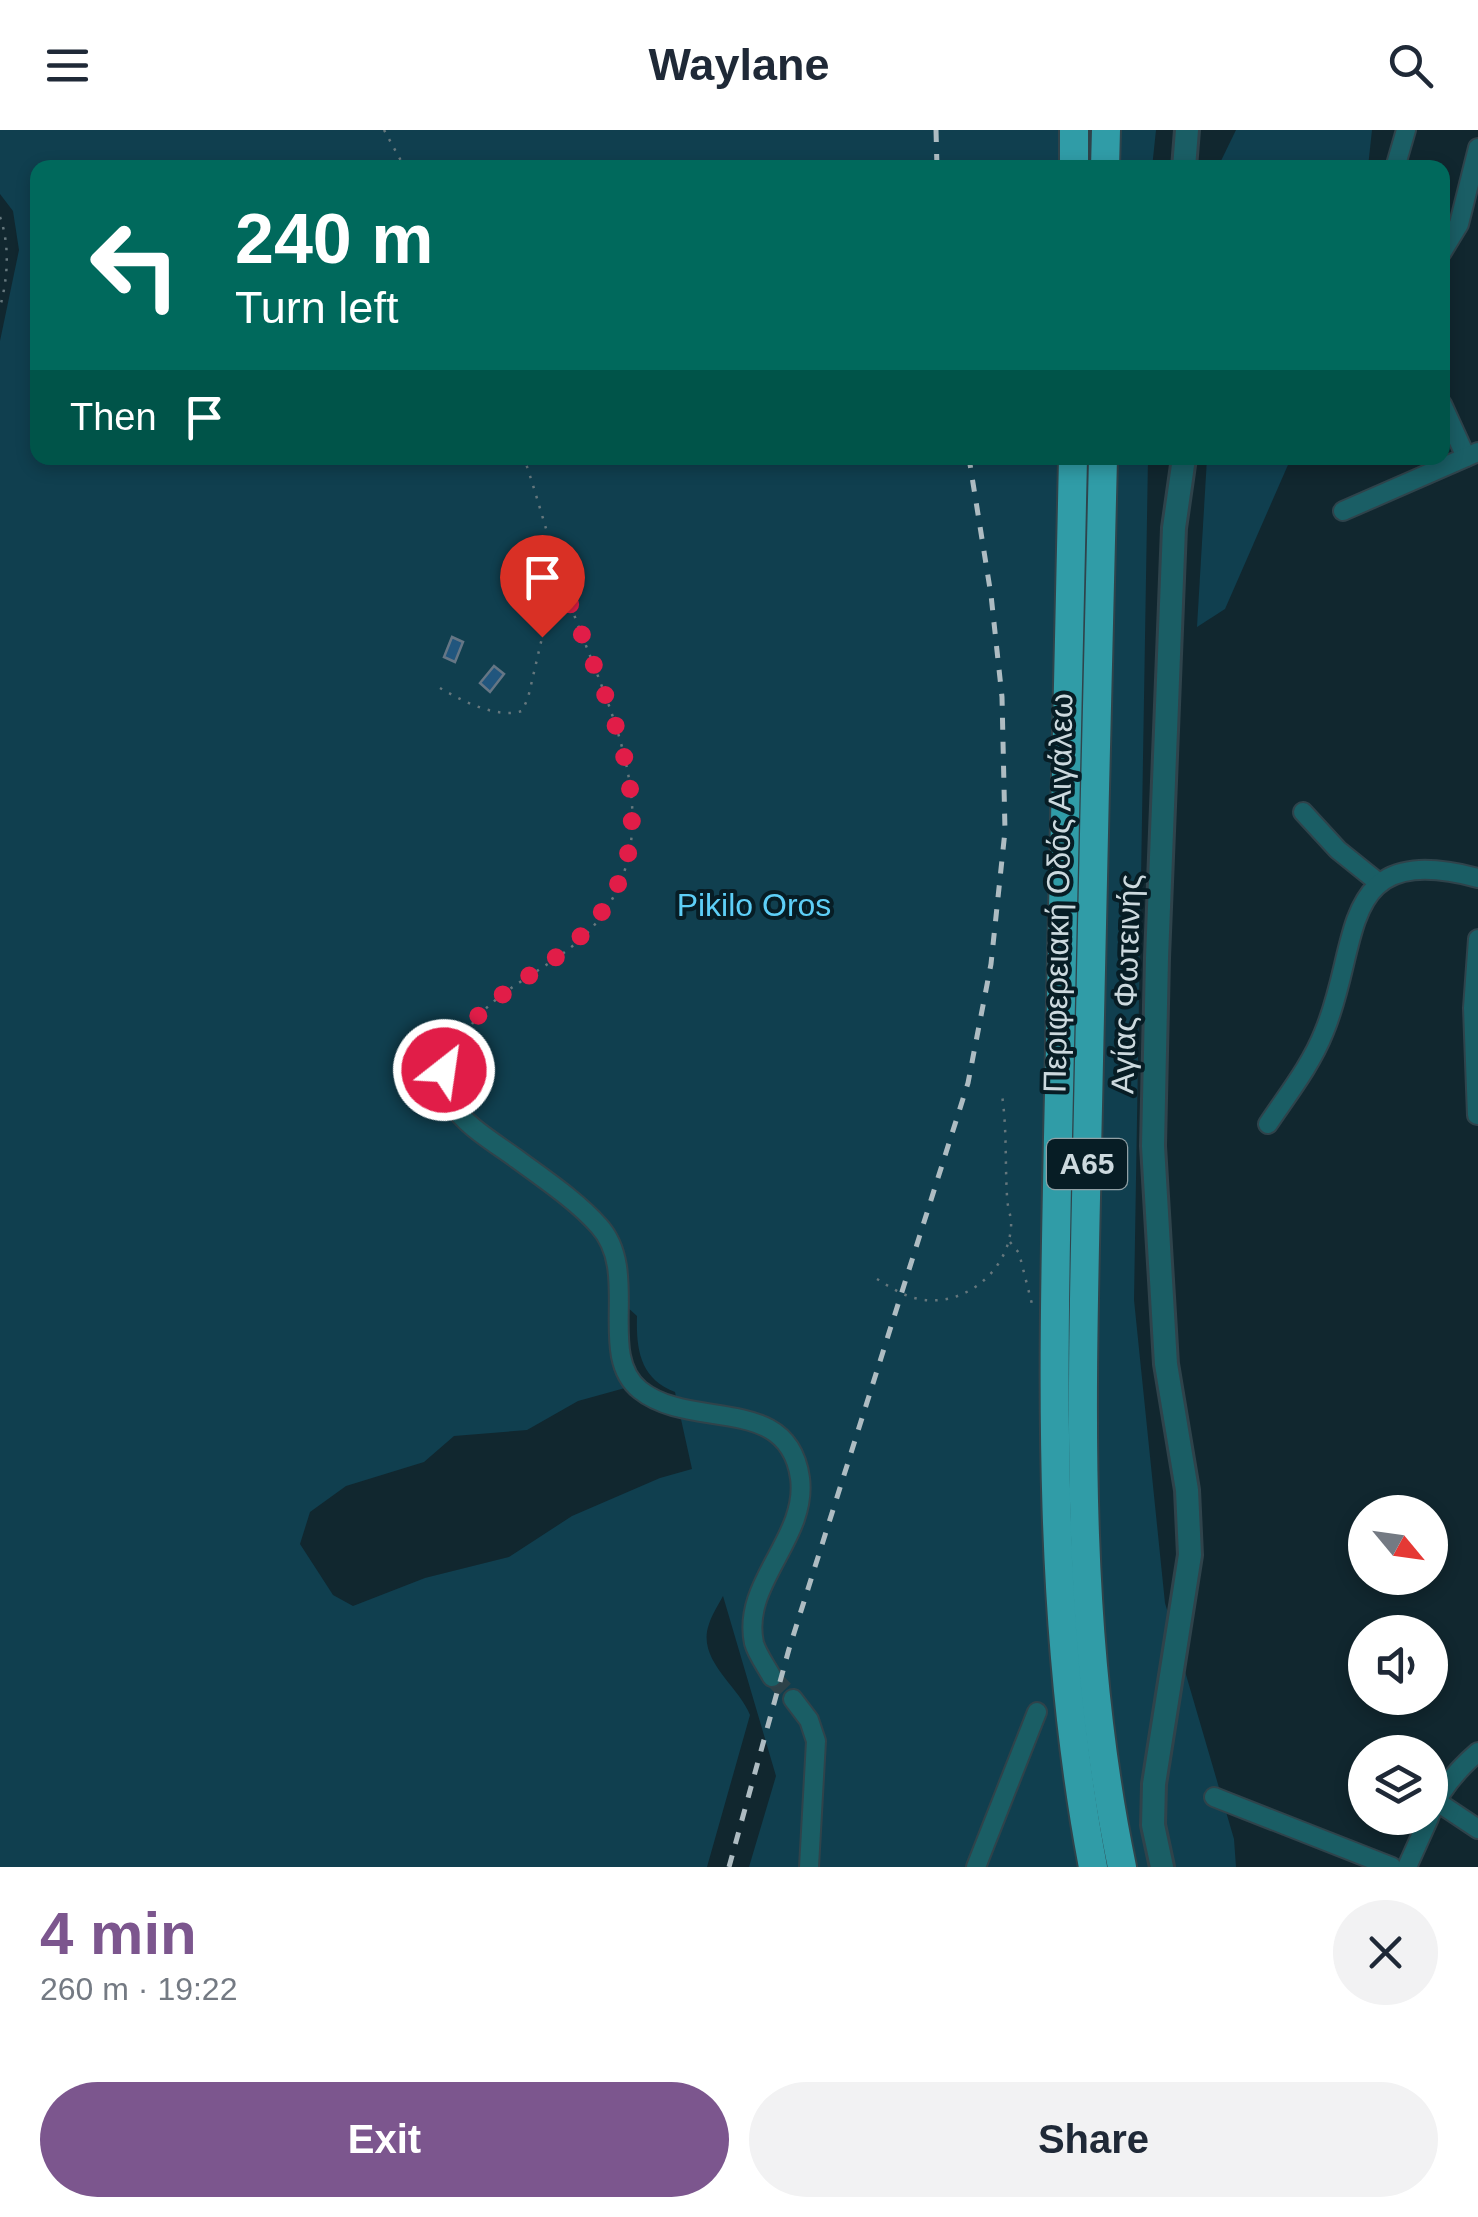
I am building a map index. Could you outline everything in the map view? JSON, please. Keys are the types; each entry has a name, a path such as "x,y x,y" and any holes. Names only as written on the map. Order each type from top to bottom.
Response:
{"highway":[{"path":"1074,130 1074,160"},
{"path":"1105,160 1106,130"},
{"name":"Περιφερειακή Οδός Αιγάλεω","path":"1073,465 1054,1319 1056,1505 1065,1668 1082,1809 1094,1867"},
{"name":"Περιφερειακή Οδός Αιγάλεω","path":"1102,465 1081,1421 1092,1664 1122,1867"}],"street":[{"path":"1185,160 1187,130"},
{"path":"1397,160 1406,130"},
{"path":"1450,239 1459,224 1478,148"},
{"path":"1450,417 1472,454"},
{"name":"Αγίας Φωτεινής","path":"1162,1867 1153,1826 1154,1784 1190,1555 1188,1490 1166,1364 1153,1146 1174,528 1183,465"},
{"path":"1343,511 1447,465"},
{"path":"1302,812 1338,850 1380,883"},
{"path":"1268,1124 1324,1033 1364,898 1380,883 1402,873 1432,870 1478,878"},
{"path":"1477,1116 1473,1008 1478,939"},
{"path":"462,1037 449,1054 444,1070 445,1090 454,1110 600,1227 616,1252 622,1356 636,1388 670,1406 770,1427 788,1443 800,1476 801,1498 797,1516 754,1610 754,1644 772,1677"},
{"path":"793,1699 809,1720 816,1741 809,1867"},
{"path":"976,1867 1036,1712"},
{"path":"1448,1785 1478,1752"},
{"path":"1214,1797 1392,1867"},
{"path":"1448,1815 1478,1828"},
{"path":"1408,1867 1420,1835"}],"path":[{"path":"384,130 400,160"},
{"path":"0,217 6,237 0,307"},
{"path":"462,1037 481,1012 572,947 596,922 612,899 632,830 632,788 624,748 567,596 526,465"},
{"path":"440,688 499,712 522,711 548,612 558,597 567,596"},
{"path":"877,1279 916,1299 929,1301 962,1295 988,1278 1008,1242 1012,1221 1007,1200 1002,1096"},
{"path":"1008,1242 1019,1253 1036,1312 1040,1317 1054,1319"}],"green space":[{"name":"Pikilo Oros","path":"0,130 1156,130 1153,160 30,160 30,465 1148,465 1134,1300 1165,1603 1234,1839 1236,1867 749,1867 776,1776 723,1596 709,1624 708,1649 750,1715 707,1867 0,1867 0,341 19,250 13,211 0,194","holes":["615,1296 637,1316 638,1340 647,1371 675,1392 692,1469 660,1478 572,1516 509,1557 425,1578 353,1606 333,1595 300,1544 310,1512 346,1486 424,1462 454,1436 527,1430 578,1401 625,1388 618,1373"]},
{"path":"1236,130 1372,130 1369,160 1221,160"},
{"path":"1207,465 1288,465 1225,609 1197,627"}],"building":[{"path":"452,637 463,642 455,662 444,657"},
{"path":"494,666 504,674 490,692 480,683"}],"tunnel":[{"path":"772,1677 793,1699"}],"railway":[{"path":"936,130 937,160"},
{"path":"729,1867 789,1649 968,1083 991,964 1005,831 1002,697 970,465"}],"route":[{"path":"444,1070 449,1054 481,1012 572,947 596,922 612,899 632,830 632,788 624,748 567,596 558,597 548,612 542,637"}]}
